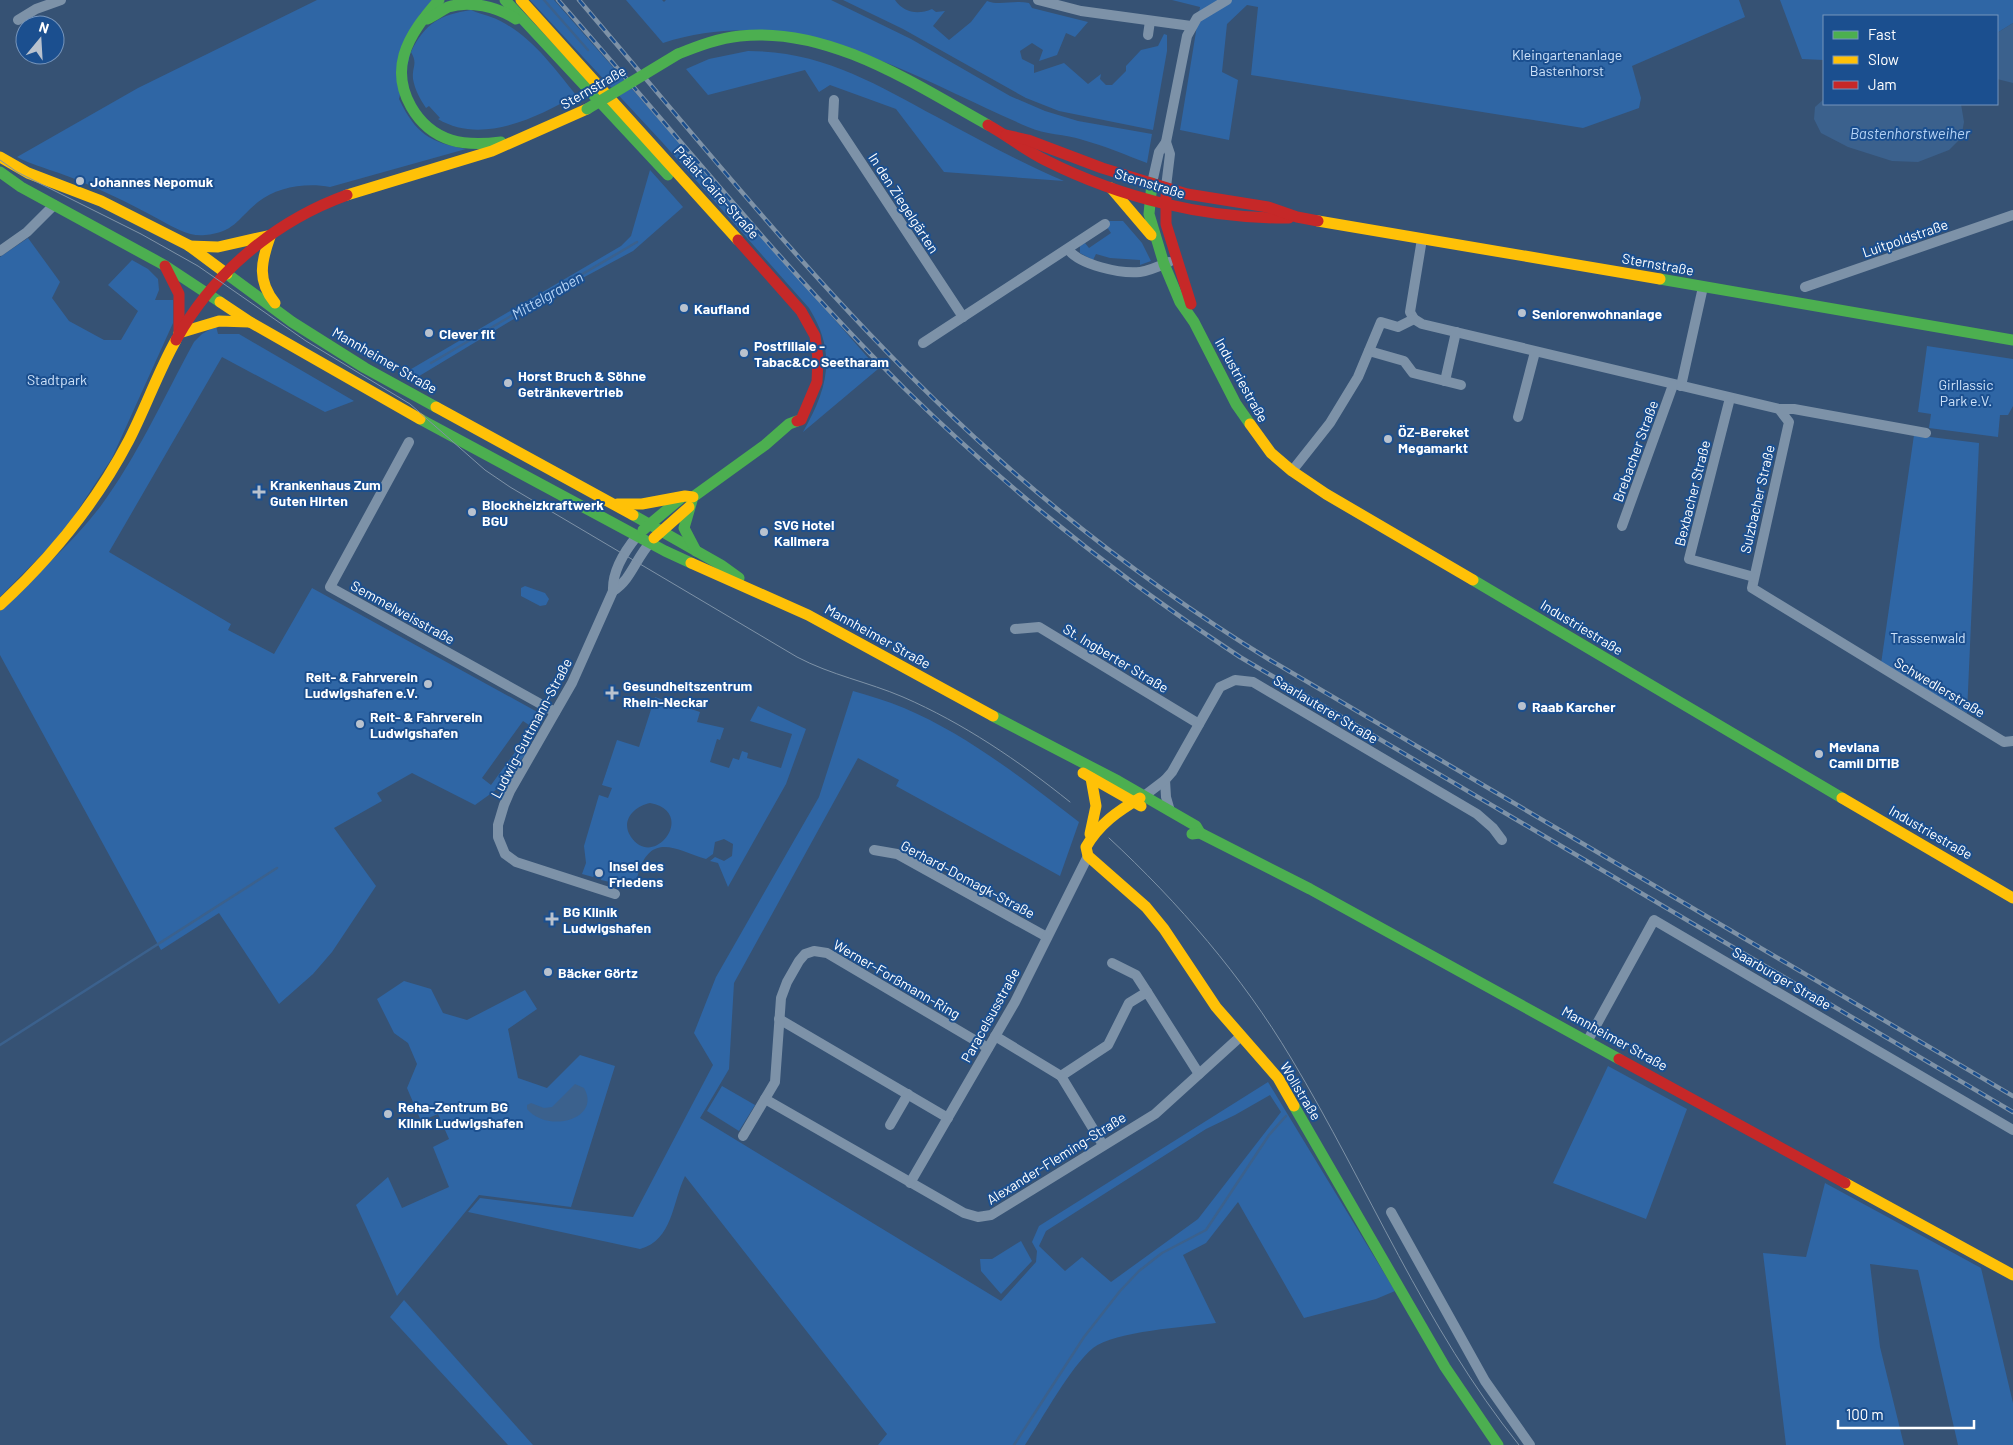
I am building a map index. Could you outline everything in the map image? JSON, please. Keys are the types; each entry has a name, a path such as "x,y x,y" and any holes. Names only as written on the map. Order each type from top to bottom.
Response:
{"street":[{"path":"26,15 36,9 61,0"},
{"path":"439,0 427,13 425,20 411,39 404,55 401,71 409,105 430,128 445,138 469,143 515,141"},
{"name":"Prälat-Caire-Straße","path":"505,0 533,31 642,140"},
{"name":"Prälat-Caire-Straße","path":"520,0 642,140 801,311 815,336 818,371 814,392 800,420 789,424 766,445 689,500 648,524 637,536"},
{"path":"1038,0 1082,11 1191,26"},
{"path":"1152,183 1159,152 1166,142 1183,48 1191,26 1205,12 1226,0"},
{"path":"425,20 450,6 478,4 498,9 533,31"},
{"path":"1148,35 1150,21"},
{"name":"Sternstraße","path":"179,334 208,293 227,274 270,236 312,209 341,196 463,161 515,141 566,120 587,109 678,54 702,44 730,37 777,35 814,42 847,53 886,71 1006,135 1024,150 1110,186 1149,199 1197,212 1244,218 1297,217"},
{"name":"In den Ziegelgärten","path":"834,100 833,120 963,317"},
{"name":"Sternstraße","path":"1006,135 1028,140 1102,168 1222,202 1268,208 1297,217 2013,340"},
{"path":"1166,142 1170,154 1166,187"},
{"name":"Mannheimer Straße","path":"0,157 28,173 70,187 123,211 188,245 292,322 365,368 613,504 696,552 719,570"},
{"name":"Mannheimer Straße","path":"0,172 21,187 164,265 250,322 389,403 650,543 719,570 808,615 1139,798 1191,834 1200,833"},
{"name":"Industriestraße","path":"1152,183 1149,214 1156,242 1170,262 1190,299 1194,322 1226,386 1250,426 1271,452 1292,471 1326,494 2013,898"},
{"path":"1110,186 1135,214 1156,242"},
{"name":"Industriestraße","path":"1166,187 1166,224 1170,262"},
{"path":"0,251 27,232 54,205"},
{"name":"Luitpoldstraße","path":"1805,287 2013,216"},
{"path":"923,343 1105,224"},
{"path":"188,245 218,247 270,236 260,268 261,282 268,296 292,322"},
{"path":"1422,238 1410,312 1414,319 1422,324 1730,398 1781,413 1794,409 1926,433"},
{"path":"1068,249 1072,254 1092,264 1124,272 1140,272 1170,262"},
{"path":"0,605 66,538 98,494 139,422 179,334 179,294 164,265"},
{"name":"Brebacher Straße","path":"1622,526 1677,386 1703,287"},
{"path":"1292,471 1330,423 1358,377 1381,322 1398,327 1414,319"},
{"path":"179,334 219,321 250,322"},
{"path":"1445,381 1456,332"},
{"path":"1369,351 1404,361 1413,373 1461,385"},
{"path":"1518,417 1535,352"},
{"name":"Bexbacher Straße","path":"1730,398 1689,559 1754,577"},
{"name":"Sulzbacher Straße","path":"1752,588 1788,422 1781,413"},
{"name":"Semmelweisstraße","path":"409,442 330,588 555,712"},
{"path":"613,504 627,506 689,500 684,528 696,552"},
{"name":"Prälat-Caire-Straße","path":"650,543 689,500"},
{"name":"Ludwig-Guttmann-Straße","path":"615,894 516,862 500,846 498,825 510,791 572,683 613,591 612,578 629,546 637,536"},
{"name":"Ludwig-Guttmann-Straße","path":"613,591 624,584 641,553 650,543"},
{"name":"Schwedlerstraße","path":"1752,588 2004,742 2013,741"},
{"name":"St. Ingberter Straße","path":"1015,629 1039,628 1199,724"},
{"name":"Saarlauterer Straße","path":"1139,798 1165,780 1220,687 1235,680 1253,682 1477,814 1493,828 1502,840"},
{"name":"Mannheimer Straße","path":"984,711 1002,726 1091,778 1170,811 1196,826 1200,833 1588,1040 2013,1275"},
{"path":"1087,851 1098,806 1098,796 1091,778"},
{"path":"1165,780 1170,811"},
{"path":"1087,851 1100,824 1110,815 1139,798"},
{"name":"Gerhard-Domagk-Straße","path":"874,850 897,854 1047,937"},
{"name":"Paracelsusstraße","path":"910,1183 995,1036 1047,937 1087,851"},
{"name":"Wollstraße","path":"1087,851 1146,907 1164,929 1216,1007 1278,1078 1444,1367 1498,1445"},
{"name":"Saarburger Straße","path":"1588,1040 1654,920 2013,1130"},
{"name":"Werner-Forßmann-Ring","path":"744,1136 775,1082 781,998 787,982 799,961 806,954 814,951 827,953 988,1048"},
{"path":"1112,963 1136,975 1199,1074"},
{"path":"1061,1076 1108,1045 1129,1003 1147,992"},
{"path":"779,1019 948,1118"},
{"path":"995,1036 1061,1076 1103,1145"},
{"name":"Alexander-Fleming-Straße","path":"765,1099 964,1213 978,1217 992,1215 1154,1114 1241,1036"},
{"path":"890,1125 908,1094"},
{"path":"1391,1212 1485,1381 1530,1445"}],"green space":[{"path":"317,0 434,0 420,14 399,99 411,121 425,134 442,143 466,149 330,187 312,185 283,189 258,202 229,228 205,235 194,235 183,231 99,189 17,157 138,88"},
{"path":"530,0 554,0 878,369 803,432 818,400 826,370 823,340 818,324 809,308 662,142"},
{"path":"626,0 662,0 664,2 666,0 831,0 911,39 1010,96 1045,111 1078,121 1152,134 1147,163 1091,142 1035,130 896,67 852,50 806,37 760,31 712,32 663,43"},
{"path":"843,0 895,0 903,8 912,12 932,9 936,12 945,11 933,26 949,40 971,22 987,1 997,3 1029,3 1032,8 1088,22 1075,37 1066,33 1057,55 1039,61 1043,50 1032,43 1020,51 1022,59 1034,65 1034,73 1064,63 1088,84 1101,74 1100,79 1106,85 1112,85 1126,71 1126,66 1141,50 1158,46 1164,34 1167,35 1167,51 1153,130 1059,111 1026,98 903,29"},
{"name":"Kleingartenanlage Bastenhorst","path":"1172,0 1739,0 1745,17 1632,66 1641,98 1639,108 1583,128 1251,75 1258,7 1247,5 1227,24 1222,72 1238,80 1229,140 1180,130 1200,7"},
{"path":"1780,0 2013,0 2013,23 1998,32 1998,15 1823,15 1823,60 1802,59"},
{"path":"471,10 500,21 525,38 543,55 576,95 527,120 490,129 472,129 455,126 438,119 440,118 429,106 426,108 416,91 413,79 414,59 411,52 422,34 435,22 460,12"},
{"path":"748,51 775,52 800,57 847,71 1064,181 944,172 896,109 830,85 819,92 805,70 708,95 686,69 709,59"},
{"path":"650,170 683,207 633,251 577,281 411,381 401,375 621,246 631,236"},
{"path":"1106,221 1123,221 1142,243 1151,261 1140,265 1140,260 1110,258 1096,254 1093,260 1080,253 1080,246 1085,243 1089,248 1111,233 1105,224"},
{"name":"Stadtpark","path":"28,238 60,282 52,298 69,321 104,340 121,340 138,311 108,285 132,260 148,269 158,279 159,290 155,300 173,300 173,323 112,458 63,533 0,597 0,257"},
{"path":"216,326 218,334 239,334 354,401 325,412 222,357 109,552 231,624 228,630 274,654 312,588 541,714 541,722 535,729 523,721 482,778 491,785 521,744 529,750 500,787 475,805 412,773 377,793 382,801 334,828 376,886 332,952 313,974 279,1004 219,913 161,950 0,655 0,611 64,548 100,507 138,447 194,342 202,334"},
{"name":"Girllassic Park e.V.","path":"1927,346 2013,359 2013,406 2008,415 2000,415 1998,437 1929,428 1931,414 1918,412"},
{"name":"Trassenwald","path":"1914,435 1979,443 1967,713 1881,664"},
{"path":"525,586 545,593 549,599 546,605 540,606 521,596 521,588"},
{"path":"853,691 904,708 951,731 995,759 1079,822 1060,876 896,786 899,780 858,758 734,983 729,1069 700,1118 1001,1301 1036,1262 1037,1251 1032,1242 1039,1226 1268,1082 1395,1291 1376,1299 1304,1318 1238,1202 1206,1243 1183,1255 1216,1323 1117,1337 1093,1348 1075,1367 1025,1445 878,1445 887,1434 685,1176 665,1229 659,1238 640,1249 468,1212 480,1198 633,1217 713,1065 694,1033 716,977 819,797","holes":["1270,1095 1281,1112 1198,1219 1111,1282 1082,1257 1065,1271 1039,1246 1046,1231 1206,1129"]},
{"path":"655,697 700,712 697,722 724,728 720,740 717,739 710,762 729,768 733,758 739,760 742,751 748,753 747,758 781,768 792,734 750,721 758,706 806,729 786,784 728,887 718,863 710,861 715,857 724,861 732,856 733,844 724,839 715,842 713,854 706,859 666,847 651,851 644,859 636,880 628,886 601,880 602,874 598,870 593,877 582,874 586,863 584,846 599,795 608,798 612,788 602,785 617,740 639,747","holes":["650,803 664,808 671,817 671,827 667,836 660,844 650,847 640,846 628,831 627,825 630,815 639,807"]},
{"path":"404,981 431,989 443,1013 467,1020 525,990 537,1009 508,1029 518,1078 547,1088 580,1055 615,1066 571,1207 479,1195 397,1296 356,1205 388,1177 402,1208 449,1187 433,1147 449,1139 438,1114 421,1121 407,1088 417,1064 408,1043 394,1033 377,999"},
{"path":"1608,1066 1687,1109 1646,1219 1553,1183"},
{"path":"722,1086 755,1105 739,1131 707,1111"},
{"path":"1825,1183 1981,1268 2013,1403 2013,1445 1958,1445 1918,1270 1870,1264 1880,1347 1904,1445 1786,1445 1763,1253 1806,1257"},
{"path":"1021,1241 1032,1261 1001,1294 981,1271 980,1259 992,1259"},
{"path":"404,1300 533,1445 508,1445 390,1317"}],"water":[{"path":"2013,23 2013,83 1998,79 1998,32"},
{"name":"Bastenhorstweiher","path":"1823,100 1823,105 1961,105 1964,122 1961,138 1949,150 1918,162 1892,161 1848,147 1821,133 1814,119 1815,107"},
{"path":"575,1084 584,1088 588,1099 586,1108 570,1120 559,1122 547,1121 536,1117 527,1109 527,1105 531,1103 544,1108 552,1107"}],"waterway":[{"name":"Mittelgraben","path":"544,0 588,50"},
{"name":"Mittelgraben","path":"431,363 637,242"},
{"path":"0,1045 277,868"},
{"path":"1014,1445 1084,1337 1120,1291 1139,1271 1162,1253 1206,1230 1269,1135 1286,1116"}],"tram line":[{"path":"0,160 17,172 141,234 198,266 306,341 410,404 485,470 510,487 797,657 823,669 903,697 969,731 1031,772 1070,802"},
{"path":"1109,838 1160,888 1208,942 1252,998 1291,1058 1319,1107 1426,1305 1485,1400 1519,1445"}],"railway":[{"path":"558,0 771,247 859,343 905,389 984,462 1024,497 1108,564 1240,657 2013,1112"},
{"path":"579,0 752,205 888,353 974,437 1013,472 1095,539 1181,602 1270,660 2013,1096"}],"traffic: fast":[{"path":"439,0 418,26 404,55 402,82 411,106 428,127 439,135 451,140 482,144 501,142"},
{"path":"505,0 668,175"},
{"path":"427,19 448,7 465,4 492,8 516,19"},
{"path":"678,54 716,40 740,36 773,35 806,40 870,61 931,92 988,125"},
{"path":"587,109 678,54"},
{"path":"0,172 21,187 164,265 220,302"},
{"path":"1152,183 1149,214 1164,264 1180,302 1194,322 1236,404 1250,424"},
{"path":"227,274 292,322 365,368 436,407"},
{"path":"1660,279 2013,340"},
{"path":"420,419 665,551 691,563"},
{"path":"696,551 684,528 693,497 765,445 789,424 797,421"},
{"path":"643,530 681,498"},
{"path":"633,515 721,565 739,578"},
{"path":"1473,580 1842,798"},
{"path":"993,716 1118,781 1196,826 1200,833"},
{"path":"1192,834 1200,833 1310,889 1619,1059"},
{"path":"1294,1106 1445,1367 1498,1445"}],"traffic: slow":[{"path":"521,0 738,240"},
{"path":"347,195 492,151 587,109"},
{"path":"0,157 28,173 101,201 188,245 227,274"},
{"path":"1111,188 1151,235"},
{"path":"1318,221 1660,279"},
{"path":"189,246 218,247 267,236"},
{"path":"270,237 264,255 262,271 265,287 275,303"},
{"path":"220,302 250,322 420,419"},
{"path":"179,333 219,321 249,322"},
{"path":"0,605 55,548 102,486 129,440 163,364 176,340"},
{"path":"436,407 633,515"},
{"path":"1250,424 1271,453 1292,471 1326,494 1473,580"},
{"path":"617,504 642,504 685,496 693,497"},
{"path":"654,538 689,507"},
{"path":"691,563 808,615 993,716"},
{"path":"1083,773 1141,806"},
{"path":"1090,834 1096,806 1091,778"},
{"path":"1140,798 1117,813 1097,831 1086,847 1088,856 1146,907 1164,929 1216,1007 1278,1078 1294,1106"},
{"path":"1842,798 2013,898"},
{"path":"1845,1183 2013,1275"}],"traffic: jam":[{"path":"988,125 1047,161 1104,186 1134,196 1165,204 1227,215 1289,218"},
{"path":"1006,135 1028,140 1102,168 1187,194 1268,207 1297,217 1318,221"},
{"path":"176,340 208,293 248,252 295,219 347,195"},
{"path":"1166,196 1166,224 1191,304"},
{"path":"738,240 801,311 815,336 818,359 817,382 801,420 797,421"},
{"path":"165,266 179,294 179,333"},
{"path":"1619,1059 1845,1183"}],"place":[{"name":"Johannes Nepomuk","path":"80,181"},
{"name":"Kaufland","path":"684,308"},
{"name":"Seniorenwohnanlage","path":"1522,313"},
{"name":"Clever fit","path":"429,333"},
{"name":"Postfiliale - Tabac&Co Seetharam","path":"744,353"},
{"name":"Horst Bruch & Söhne Getränkevertrieb","path":"508,383"},
{"name":"ÖZ-Bereket Megamarkt","path":"1388,439"},
{"name":"Krankenhaus Zum Guten Hirten","path":"259,492"},
{"name":"Blockheizkraftwerk BGU","path":"472,512"},
{"name":"SVG Hotel Kalimera","path":"764,532"},
{"name":"Reit- & Fahrverein Ludwigshafen e.V.","path":"428,684"},
{"name":"Gesundheitszentrum Rhein-Neckar","path":"612,693"},
{"name":"Raab Karcher","path":"1522,706"},
{"name":"Reit- & Fahrverein Ludwigshafen","path":"360,724"},
{"name":"Mevlana Camii DITIB","path":"1819,754"},
{"name":"Insel des Friedens","path":"599,873"},
{"name":"BG Klinik Ludwigshafen","path":"552,919"},
{"name":"Bäcker Görtz","path":"548,972"},
{"name":"Reha-Zentrum BG Klinik Ludwigshafen","path":"388,1114"}]}
